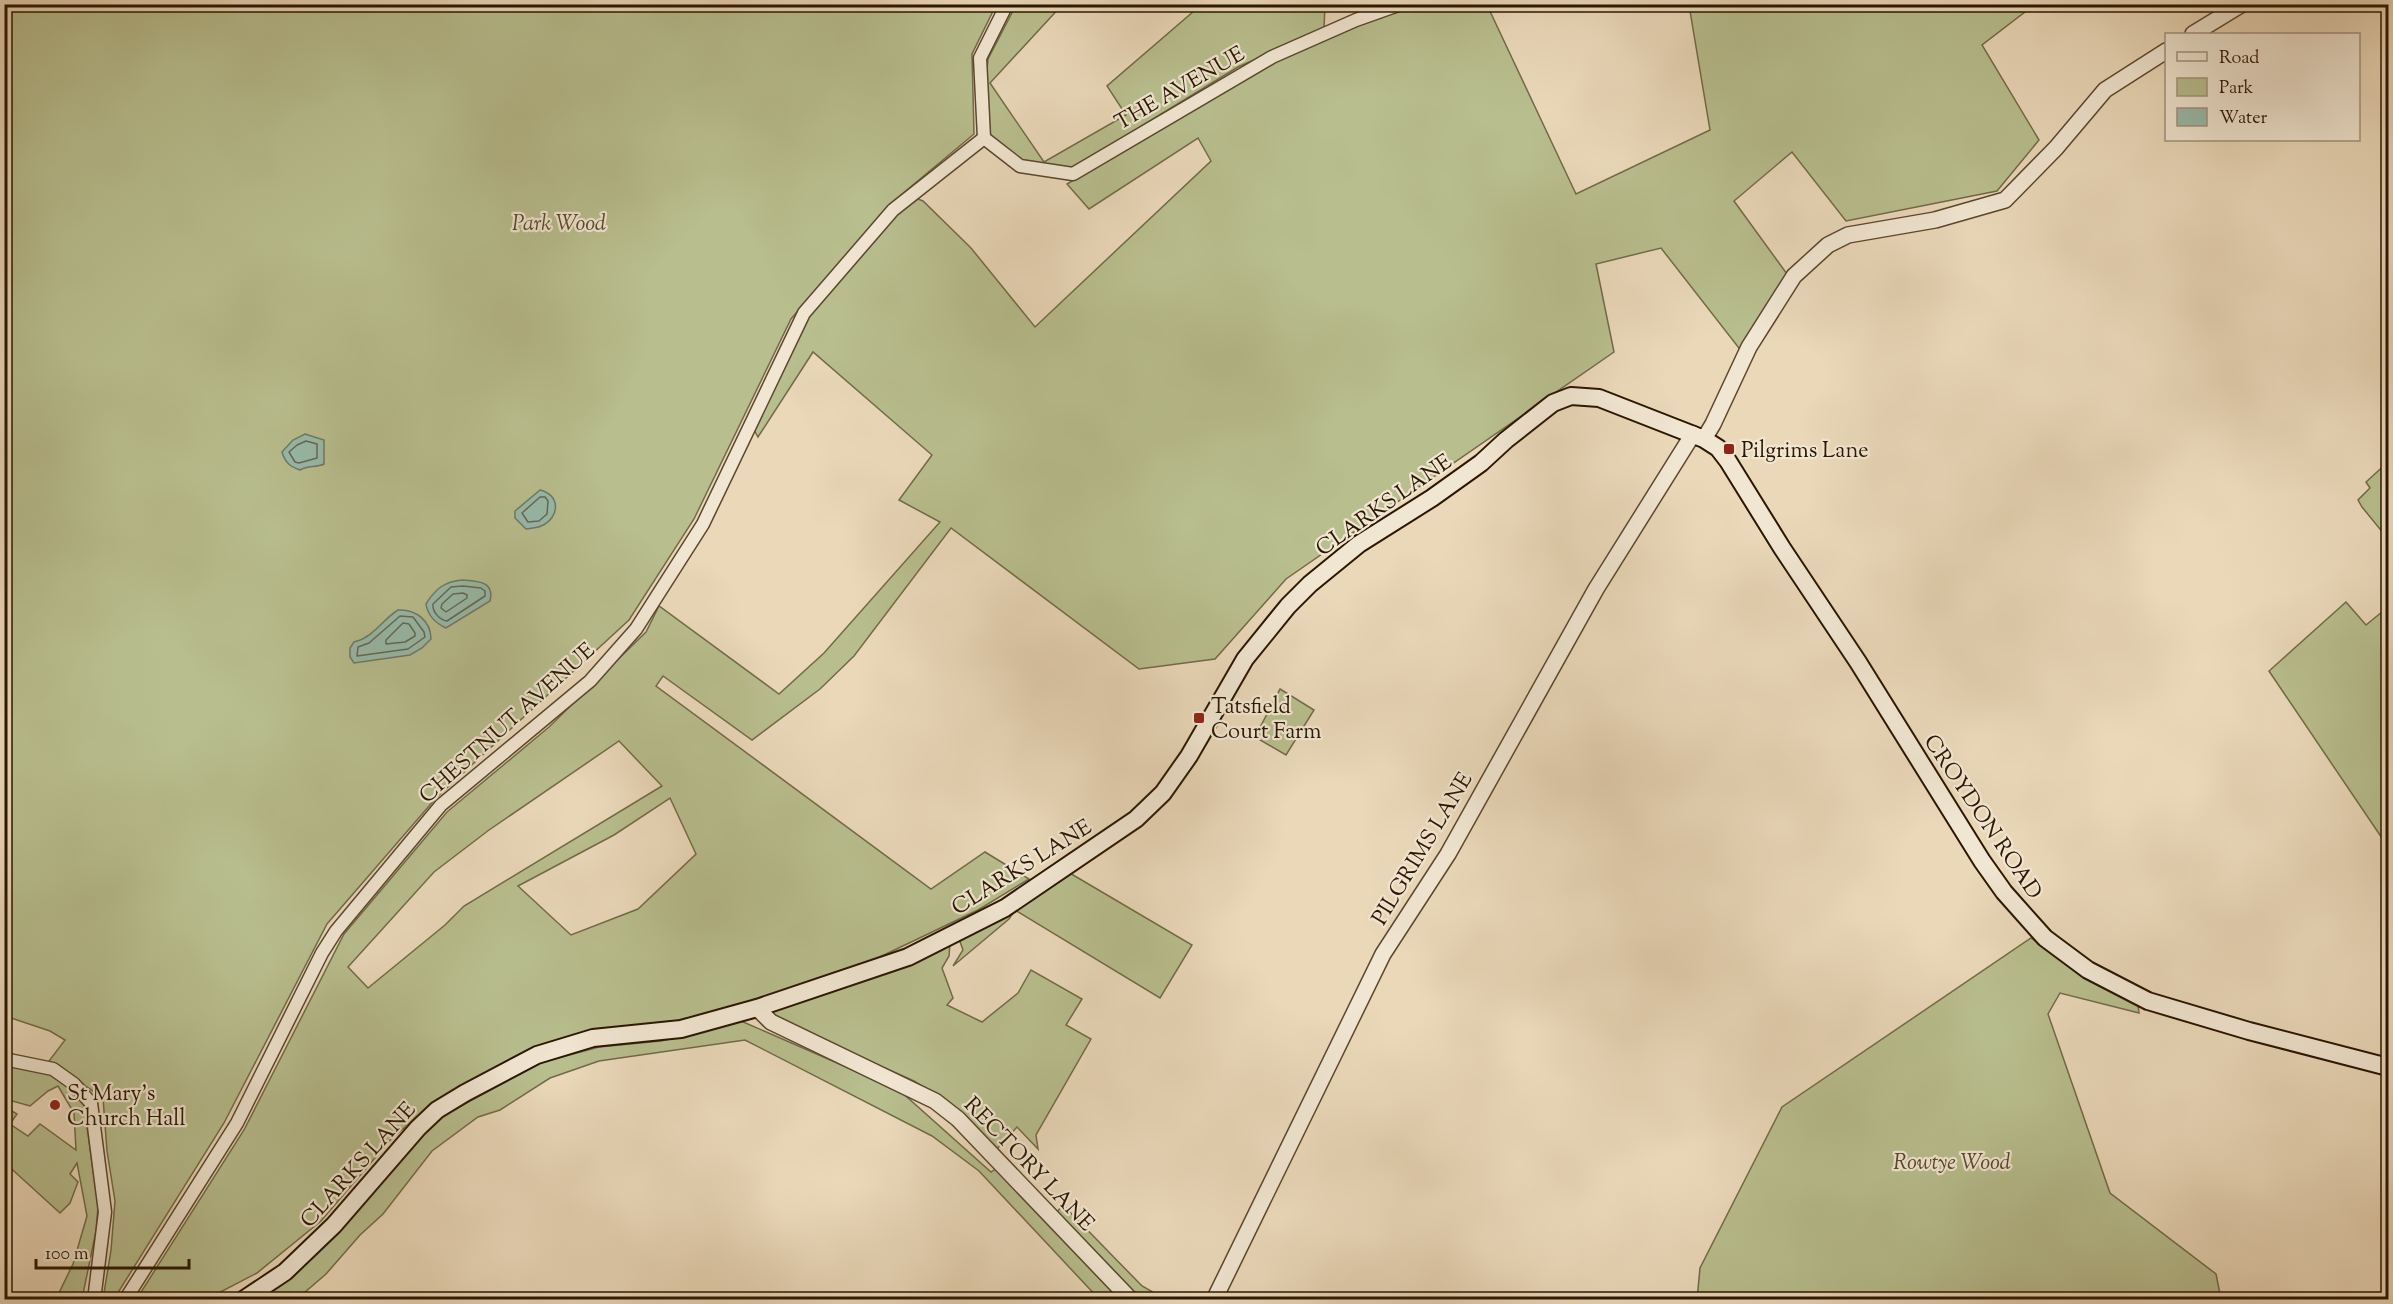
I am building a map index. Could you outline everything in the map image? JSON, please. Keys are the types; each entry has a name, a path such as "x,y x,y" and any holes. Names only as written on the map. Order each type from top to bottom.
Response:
{"main road":[{"name":"CLARKS LANE","path":"243,1299 285,1272 334,1225 418,1128 437,1110 537,1054 593,1038 681,1029 757,1008 908,957 1005,908 1136,819 1163,793 1189,756 1245,659 1288,606 1310,584 1359,544 1432,498 1481,463 1553,403 1571,396 1599,398 1698,437"},
{"name":"CROYDON ROAD","path":"1698,437 1718,448 1728,461 1782,548 1858,662 1982,861 2004,892 2045,938 2088,970 2148,1001 2249,1031 2388,1067"}],"street":[{"path":"984,138 980,58 1007,4"},
{"name":"THE AVENUE","path":"984,138 1020,166 1073,174 1272,57 1356,20 1401,4"},
{"path":"2195,33 2242,4"},
{"name":"PILGRIMS LANE","path":"1214,1299 1383,954 1448,854 1596,589 1698,437 1713,424 1749,347 1794,276 1828,245 1848,235 1935,220 2005,200 2056,148 2105,90 2165,52"},
{"name":"CHESTNUT AVENUE","path":"125,1299 237,1123 322,953 336,931 441,805 590,681 636,629 703,524 804,314 893,210 984,138"},
{"name":"RECTORY LANE","path":"757,1008 771,1022 935,1101 958,1119 1131,1299"},
{"path":"4,1059 53,1069 74,1084 91,1103 105,1212 94,1299"}],"green space":[{"name":"Park Wood","path":"4,5 996,5 972,54 974,134 889,205 791,319 694,519 629,620 436,798 327,924 224,1123 114,1299 103,1299 111,1250 115,1201 107,1151 103,1098 49,1061 65,1040 50,1031 5,1016"},
{"path":"1016,5 1062,5 990,83 1044,162 1126,115 1107,86 1201,5 1325,5 1324,29 1238,67 1073,168 1024,162 989,137 985,89 988,59"},
{"path":"1410,5 1487,5 1576,194 1710,130 1689,5 2034,5 1982,45 2039,140 1997,191 1846,221 1792,152 1734,201 1787,274 1742,352 1661,248 1596,264 1614,352 1286,579 1215,659 1139,669 951,528 854,656 820,689 752,740 663,676 656,686 931,889 985,852 1029,879 978,910 859,967 745,1006 682,1021 539,1046 473,1080 433,1104 392,1138 321,1221 257,1273 207,1299 136,1300 244,1130 344,934 447,812 549,727 646,632 659,606 779,694 824,653 940,522 899,500 932,455 813,352 758,437 753,428 809,317 897,215 918,199 923,201 971,248 1035,327 1211,161 1198,138 1089,209 1067,184 1292,52","holes":["619,741 662,786 464,906 445,925 368,988 348,967 434,872 489,830","670,798 696,854 638,909 571,935 518,886 614,835"]},
{"path":"2388,462 2388,539 2358,500 2370,488 2366,482"},
{"path":"2346,602 2366,625 2388,607 2388,847 2269,671"},
{"path":"1280,689 1314,710 1286,755 1255,737"},
{"path":"1068,872 1192,945 1160,998 1015,910 1009,919 953,966 963,950 959,939"},
{"name":"Rowtye Wood","path":"2031,938 2085,976 2138,1005 2139,1013 2060,993 2048,1014 2110,1193 2216,1274 2221,1299 1697,1300 1700,1268 1782,1107"},
{"path":"950,943 949,956 942,968 953,998 947,1005 982,1022 1018,993 1031,970 1082,999 1066,1025 1091,1039 1036,1135 1038,1149 1017,1127 996,1150 929,1090 914,1081 815,1037 768,1011"},
{"path":"741,1021 899,1090 991,1172 997,1168 1125,1299 1099,1299 979,1171 932,1136 745,1040 599,1061 550,1078 500,1110 478,1117 432,1151 383,1214 360,1235 326,1274 297,1299 254,1300 435,1120 540,1063 599,1047 661,1041"},
{"path":"5,1065 45,1072 64,1083 84,1105 98,1206 96,1231 82,1299 56,1299 73,1264 87,1216 77,1163 70,1174 78,1182 70,1203 60,1213 5,1163 5,1107 17,1114 10,1124 28,1136 40,1124 76,1150 74,1113 58,1086 30,1106 5,1099"},
{"path":"1063,1205 1142,1286 1165,1299 1139,1299 1056,1213"}],"water":[{"path":"305,434 324,440 324,464 300,470 289,464 282,452 293,440"},
{"path":"540,490 555,501 555,512 552,518 539,527 526,529 515,518 515,511"},
{"path":"463,580 484,583 490,589 490,601 446,628 433,619 426,604 441,587"},
{"path":"398,610 405,610 421,617 428,627 431,639 410,655 354,663 350,657 350,648 354,642 367,636"}],"place":[{"name":"Pilgrims Lane","path":"1729,449"},
{"name":"Tatsfield Court Farm","path":"1199,718"},
{"name":"St Mary's Church Hall","path":"55,1105"}]}
